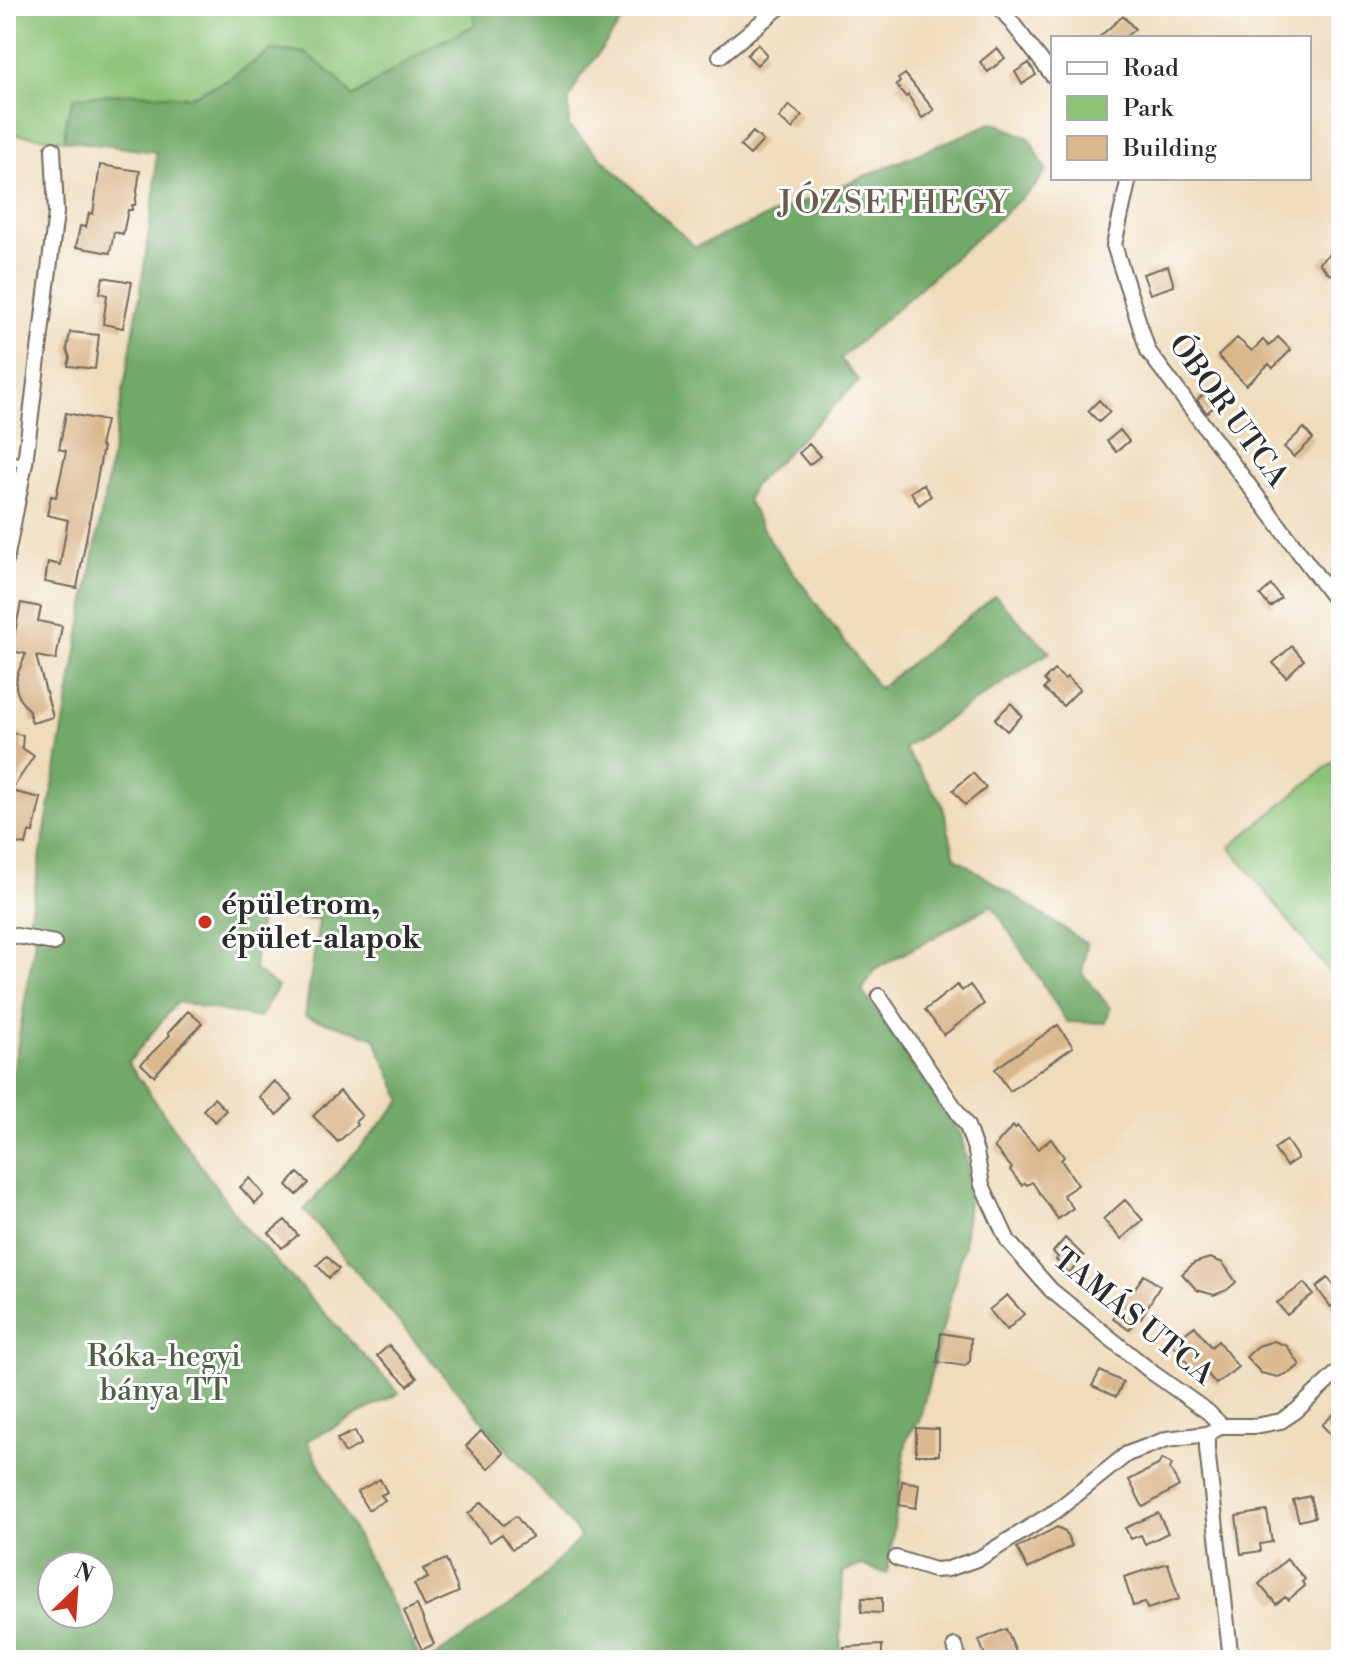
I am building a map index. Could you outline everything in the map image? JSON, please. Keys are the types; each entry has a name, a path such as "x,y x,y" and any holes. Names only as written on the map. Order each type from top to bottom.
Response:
{"street":[{"path":"720,56 781,6"},
{"path":"999,6 1051,73"},
{"path":"6,560 25,463 56,213 53,149"},
{"name":"ÓBOR UTCA","path":"1129,180 1114,245 1148,351 1341,608"},
{"path":"6,934 54,943"},
{"name":"TAMÁS UTCA","path":"879,996 967,1126 982,1185 1008,1241 1051,1290 1222,1426"},
{"name":"TAMÁS UTCA","path":"896,1558 934,1570 948,1569 980,1558 1056,1511 1127,1454 1167,1439 1207,1434 1222,1426 1255,1426 1281,1421 1341,1369"},
{"path":"1207,1434 1231,1660"}],"lane":[{"path":"6,459 25,463"}],"green space":[{"path":"6,6 473,6 476,25 428,48 352,97 272,50 226,81 189,97 136,93 67,116 64,140 13,134 6,145"},
{"name":"Róka-hegyi bánya TT","path":"473,6 633,6 579,80 569,99 569,127 695,247 994,122 1029,138 1046,170 1036,185 840,359 859,381 754,485 747,500 768,538 879,688 995,596 1050,652 904,748 942,803 955,857 1087,944 1082,973 1110,1008 1106,1023 1067,1022 992,905 874,970 862,991 961,1135 969,1189 964,1245 919,1421 907,1437 887,1574 862,1565 843,1572 840,1660 430,1660 525,1595 581,1537 304,1210 402,1100 374,1037 305,1016 319,920 260,915 254,969 278,987 259,1018 177,1002 128,1063 245,1228 399,1393 307,1441 421,1660 6,1660 6,1115 35,940 29,921 140,296 155,188 156,152 64,140 67,116 75,97 136,93 189,97 226,81 272,50 306,53 337,78 353,97 428,48 475,25"},
{"path":"1341,755 1341,987 1230,847"}],"building":[{"path":"1123,16 1135,29 1126,36 1100,36"},
{"path":"758,44 767,55 757,65 747,55"},
{"path":"997,48 1005,58 988,72 980,62"},
{"path":"1029,63 1036,75 1022,84 1015,72"},
{"path":"905,74 934,110 922,118 908,95 906,97 896,85"},
{"path":"789,105 802,116 792,129 779,118"},
{"path":"753,132 763,141 750,155 740,146"},
{"path":"100,165 140,171 135,205 128,210 123,234 114,232 110,253 76,247 80,226 86,227 89,213 93,214"},
{"path":"1329,254 1340,267 1330,275 1319,263"},
{"path":"1168,266 1174,286 1150,294 1143,274"},
{"path":"103,277 132,282 123,328 103,324 107,295 100,293"},
{"path":"70,332 99,335 95,369 68,366"},
{"path":"1278,337 1291,350 1273,368 1269,364 1246,385 1218,356 1237,338 1252,351 1263,340 1269,346"},
{"path":"1208,390 1219,402 1207,413 1197,400"},
{"path":"1099,400 1110,412 1099,422 1088,411"},
{"path":"66,413 106,421 77,588 45,582 48,562 60,565 68,520 47,515 51,496 56,497 66,451 59,449"},
{"path":"1304,428 1313,439 1294,457 1284,447"},
{"path":"1120,430 1129,441 1116,452 1107,441"},
{"path":"809,444 820,456 809,465 799,453"},
{"path":"923,484 931,496 919,505 911,492"},
{"path":"1271,585 1281,598 1270,607 1260,595"},
{"path":"21,603 41,607 38,621 62,626 56,660 36,656 53,717 32,723 16,688 17,675 26,654 11,651"},
{"path":"1292,646 1304,660 1286,677 1273,663"},
{"path":"1054,670 1080,689 1063,706 1044,689 1048,684 1044,680"},
{"path":"1011,703 1022,716 1007,731 995,719"},
{"path":"6,732 23,735 22,748 34,756 11,791 41,798 33,833 29,832 26,845 6,841"},
{"path":"973,773 986,788 965,805 953,790"},
{"path":"957,985 962,991 970,985 984,1004 944,1035 925,1010"},
{"path":"188,1011 202,1023 154,1076 141,1064 170,1035 168,1033"},
{"path":"1058,1025 1073,1047 1010,1091 995,1069"},
{"path":"274,1081 293,1099 277,1115 259,1097"},
{"path":"340,1091 362,1116 355,1122 357,1125 338,1142 313,1116"},
{"path":"214,1098 226,1110 215,1122 203,1110"},
{"path":"1013,1126 1015,1129 1017,1126 1038,1149 1051,1139 1078,1185 1063,1195 1073,1208 1058,1219 1032,1182 1022,1185 994,1147"},
{"path":"1286,1140 1298,1158 1286,1166 1274,1149"},
{"path":"298,1173 309,1183 297,1195 287,1185"},
{"path":"250,1178 264,1195 255,1204 240,1187"},
{"path":"1125,1200 1143,1220 1121,1239 1103,1219"},
{"path":"285,1220 298,1235 282,1248 269,1233"},
{"path":"1065,1238 1084,1256 1069,1273 1056,1260 1058,1257 1053,1252"},
{"path":"327,1256 339,1269 329,1278 317,1265"},
{"path":"1210,1258 1223,1263 1236,1282 1214,1295 1197,1290 1182,1274 1194,1263"},
{"path":"1144,1275 1160,1286 1141,1318 1129,1330 1113,1319 1123,1304 1119,1301 1130,1286 1134,1289"},
{"path":"1328,1278 1341,1295 1341,1299 1331,1307 1316,1287"},
{"path":"1304,1283 1313,1294 1287,1315 1277,1303"},
{"path":"1007,1295 1024,1314 1007,1330 989,1310"},
{"path":"1195,1326 1211,1347 1218,1341 1238,1367 1216,1384 1201,1366 1194,1371 1172,1343"},
{"path":"941,1333 971,1338 970,1361 965,1366 937,1362"},
{"path":"1274,1341 1287,1346 1300,1365 1278,1377 1261,1373 1246,1357 1258,1346"},
{"path":"389,1345 417,1378 408,1386 377,1356"},
{"path":"1100,1371 1123,1382 1116,1397 1092,1386"},
{"path":"1341,1407 1341,1446 1322,1425"},
{"path":"916,1428 939,1429 939,1455 916,1455"},
{"path":"355,1431 361,1444 345,1453 337,1439"},
{"path":"481,1431 504,1453 488,1469 466,1446"},
{"path":"1162,1459 1172,1464 1170,1469 1179,1486 1143,1507 1129,1480 1158,1465"},
{"path":"380,1479 387,1492 381,1495 385,1500 368,1510 357,1492"},
{"path":"902,1481 919,1484 916,1508 899,1505"},
{"path":"1310,1496 1315,1517 1299,1521 1293,1500"},
{"path":"482,1502 503,1525 516,1516 532,1537 512,1549 502,1534 490,1542 468,1514"},
{"path":"1267,1511 1272,1542 1260,1544 1261,1551 1241,1554 1236,1516"},
{"path":"1158,1513 1168,1533 1145,1544 1141,1535 1131,1539 1125,1528"},
{"path":"1057,1527 1065,1531 1072,1546 1028,1569 1017,1548"},
{"path":"446,1559 459,1592 425,1607 414,1584 428,1578 423,1569"},
{"path":"1287,1559 1305,1579 1302,1582 1305,1586 1288,1600 1285,1597 1276,1604 1259,1584"},
{"path":"1168,1563 1179,1599 1147,1609 1145,1603 1133,1606 1124,1577"},
{"path":"862,1598 882,1598 882,1613 861,1612"},
{"path":"417,1605 434,1644 422,1650 404,1611"},
{"path":"1006,1629 1016,1652 998,1660 987,1660 979,1640"},
{"path":"882,1645 882,1660 845,1660 844,1647"}],"place":[{"name":"épületrom, épület-alapok","path":"205,922"}],"district":[{"name":"JÓZSEFHEGY","path":"894,203"}]}
